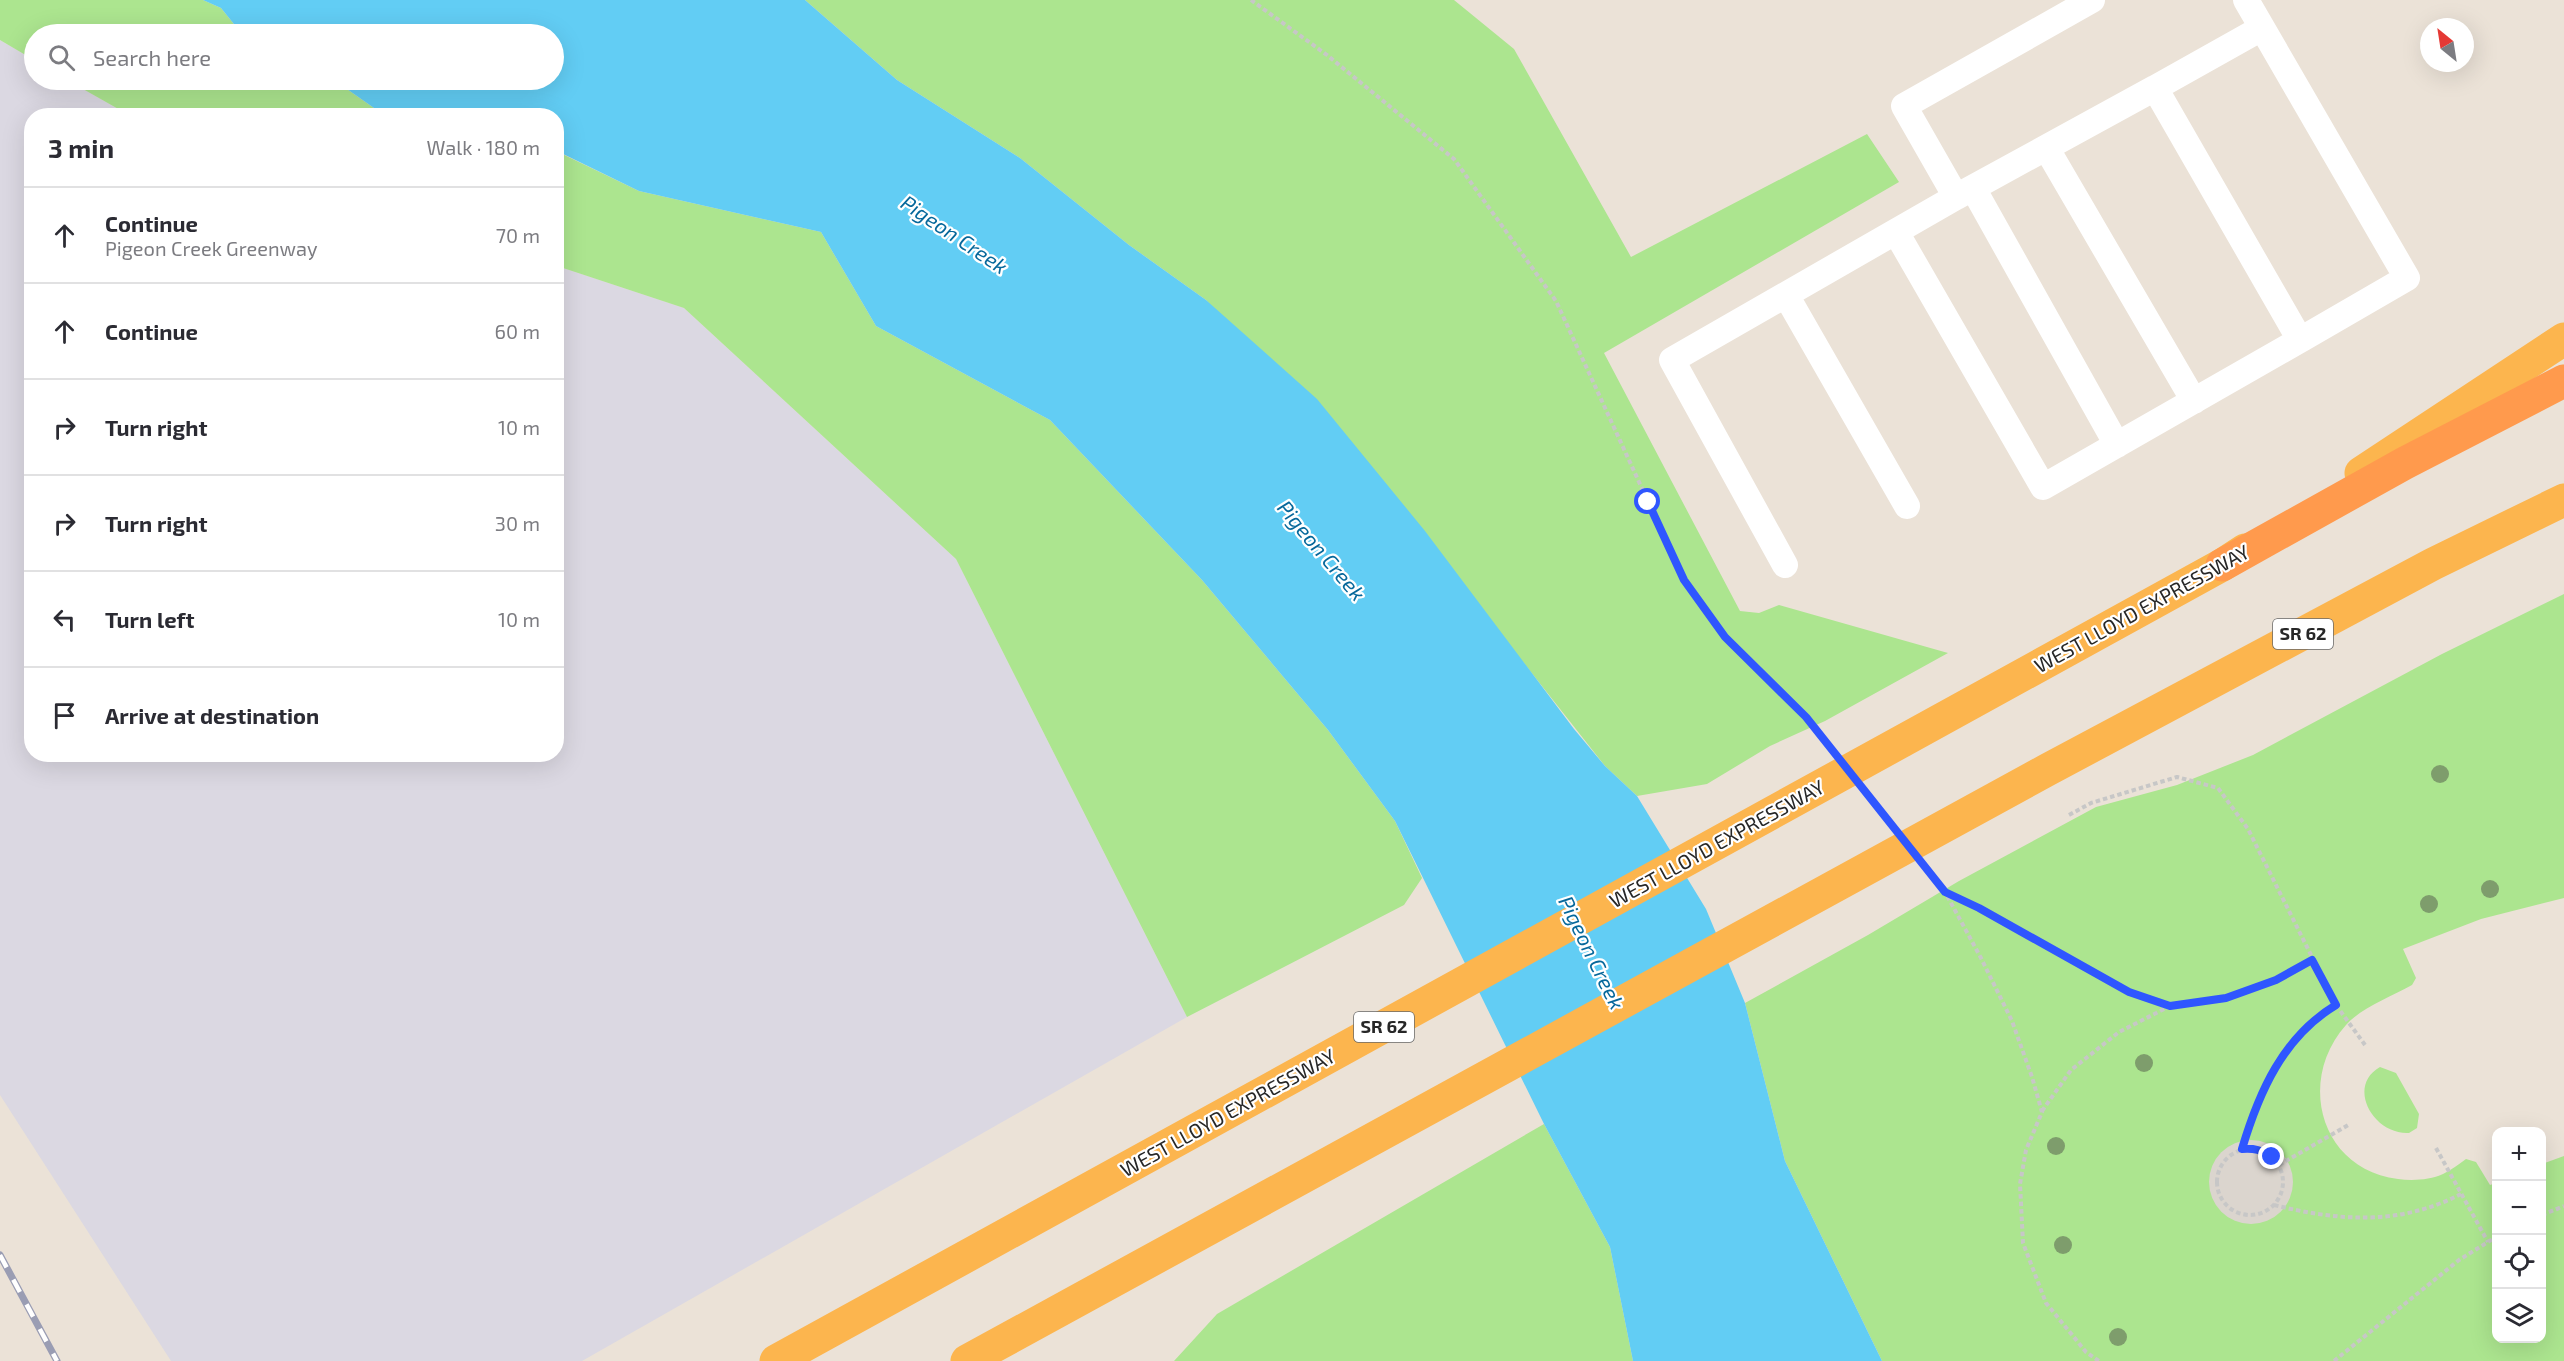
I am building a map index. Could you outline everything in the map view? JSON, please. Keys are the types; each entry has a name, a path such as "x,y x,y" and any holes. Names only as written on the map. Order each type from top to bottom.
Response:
{"highway":[{"path":"2222,565 2564,339"},
{"name":"WEST LLOYD EXPRESSWAY","path":"776,1361 1992,694 2405,463 2564,381"},
{"name":"SR 62","path":"967,1361 2044,772 2433,564 2564,500"}],"lane":[{"path":"2092,0 1904,106 1965,193 2117,444"},
{"path":"1896,232 2043,487 2407,278 2246,0"},
{"path":"1785,565 1672,360 1965,193 2048,149 2262,28"},
{"path":"2156,88 2300,340"},
{"path":"2048,149 2194,401"},
{"path":"1786,295 1907,506"}],"path":[{"path":"1251,0 1327,55 1454,159 1556,301 1684,580 1725,637 1806,717 1828,745"},
{"path":"2069,815 2091,802 2177,777 2218,788 2248,829 2336,1005 2366,1044"},
{"path":"1931,874 1945,892 2012,1021 2042,1112"},
{"path":"1945,892 1979,908 2129,992 2170,1006"},
{"path":"2099,1361 2086,1352 2046,1303 2023,1243 2020,1184 2026,1150 2042,1112 2071,1070 2120,1032 2170,1006 2226,998 2276,980 2312,960"},
{"path":"2242,1149 2256,1103 2289,1046 2317,1017 2336,1005"},
{"path":"2279,1165 2350,1124"},
{"path":"2253,1148 2263,1151 2279,1165 2283,1175 2283,1186 2274,1205 2254,1215 2243,1214 2224,1202 2219,1193 2217,1182 2224,1161 2242,1149 2253,1148"},
{"path":"2436,1148 2488,1242"},
{"path":"2274,1205 2319,1216 2350,1219 2396,1216 2440,1204 2461,1194"},
{"path":"2546,1213 2564,1206"},
{"path":"2334,1361 2459,1260 2492,1240"}],"shaded area":[{"path":"0,40 24,54 24,90 85,90 117,108 24,108 24,762 564,762 564,268 684,308 956,559 1187,1017 582,1361 171,1361 0,1095"},
{"path":"2251,1140 2267,1143 2281,1152 2290,1166 2293,1182 2290,1198 2281,1212 2267,1221 2251,1224 2235,1221 2221,1212 2212,1198 2209,1182 2212,1166 2221,1152 2235,1143"}],"green space":[{"path":"0,0 203,0 221,8 234,24 24,24 24,54 0,40"},
{"path":"805,0 1454,0 1514,49 1631,257 1867,134 1899,182 1604,353 1740,611 1759,613 1779,605 1948,653 1825,721 1770,746 1707,784 1637,796 1605,766 1523,662 1206,300 1129,245 1020,158 897,80"},
{"path":"85,90 348,90 374,108 117,108"},
{"path":"564,155 639,191 821,232 876,326 1050,420 1202,580 1328,730 1395,821 1422,878 1404,905 1187,1017 956,559 684,308 564,268"},
{"path":"2564,594 2564,898 2481,919 2403,949 2416,978 2412,985 2368,1008 2353,1019 2331,1047 2322,1071 2320,1096 2324,1120 2335,1141 2350,1159 2372,1172 2398,1179 2427,1179 2443,1174 2466,1159 2476,1162 2490,1185 2492,1184 2492,1343 2546,1343 2546,1163 2564,1156 2564,1361 1882,1361 1785,1161 1745,1003 1868,935 1959,881 2096,807 2177,785 2253,755 2442,654"},
{"path":"2380,1067 2396,1073 2419,1114 2417,1128 2409,1133 2396,1132 2384,1126 2368,1108 2365,1086 2370,1075"},
{"path":"1544,1124 1610,1247 1633,1361 1174,1361 1217,1314"}],"water":[{"name":"Pigeon Creek","path":"203,0 805,0 897,80 1020,158 1129,245 1206,300 1317,399 1425,531 1574,729 1605,766 1637,796 1706,909 1745,1003 1785,1161 1882,1361 1633,1361 1610,1247 1544,1124 1395,821 1328,730 1202,580 1050,420 876,326 821,232 639,191 564,154 564,108 374,108 348,90 564,90 564,24 234,24 221,8"}],"railway":[{"path":"0,1255 57,1361"}],"route":[{"path":"1648,502 1684,580 1725,637 1806,717 1945,892 1979,908 2129,992 2170,1006 2226,998 2276,980 2312,960 2336,1005 2317,1017 2289,1046 2256,1103 2242,1149 2253,1148 2272,1157"}]}
